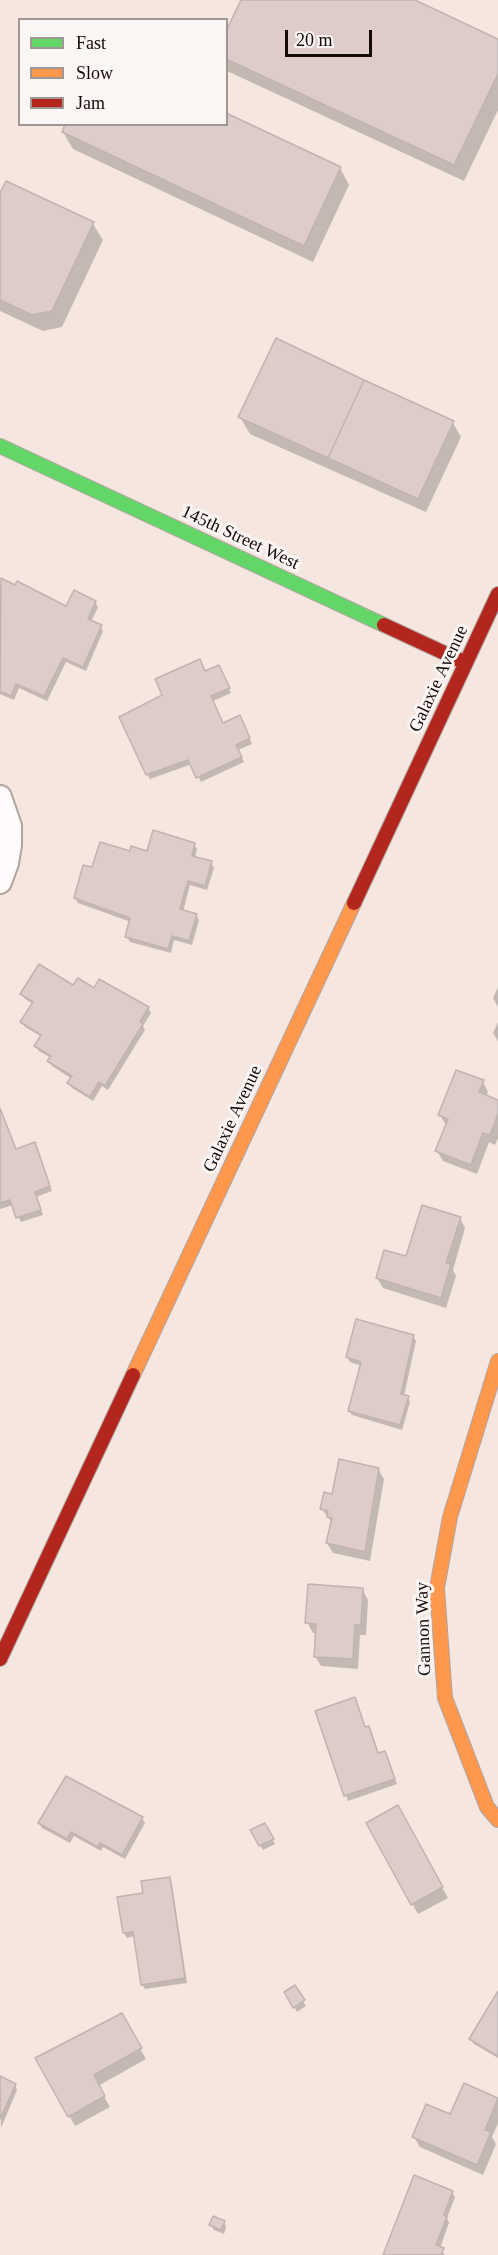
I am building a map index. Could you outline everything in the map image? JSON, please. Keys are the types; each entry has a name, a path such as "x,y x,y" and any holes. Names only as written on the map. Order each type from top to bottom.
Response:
{"street":[{"name":"145th Street West","path":"0,446 465,663"},
{"name":"Galaxie Avenue","path":"0,1659 498,594"},
{"path":"0,797 9,826 10,845 7,863 0,882"},
{"name":"Gannon Way","path":"498,1361 450,1517 437,1588 445,1698 487,1807 498,1820"}],"building":[{"path":"241,0 415,0 498,39 498,74 454,165 228,60 228,27"},
{"path":"228,114 341,167 304,246 62,132 64,126 228,126"},
{"path":"6,181 94,222 52,311 32,315 0,300 0,193"},
{"path":"276,338 364,380 328,458 238,417"},
{"path":"364,380 454,421 418,499 328,458"},
{"path":"1,578 15,585 17,581 66,606 74,590 96,601 88,619 102,625 83,667 63,658 44,696 16,684 11,696 0,691"},
{"path":"200,659 205,671 219,665 230,688 211,696 223,723 240,715 250,738 236,745 242,757 196,778 188,760 146,775 119,717 162,695 155,679"},
{"path":"153,830 195,843 192,856 212,861 205,886 188,881 180,909 197,914 189,941 172,936 168,949 125,937 130,918 74,898 83,865 92,867 100,842 130,851 131,846 147,851"},
{"path":"39,964 73,985 78,978 94,988 99,979 149,1007 140,1022 143,1024 105,1086 99,1082 90,1097 67,1083 72,1076 47,1061 51,1056 34,1046 41,1035 20,1022 33,1002 20,994"},
{"path":"456,1070 484,1080 479,1092 498,1100 498,1114 490,1135 483,1133 471,1165 435,1151 448,1119 438,1115"},
{"path":"0,1108 16,1149 35,1142 50,1186 35,1192 41,1210 16,1218 10,1200 0,1203"},
{"path":"422,1205 461,1217 446,1263 451,1264 441,1298 376,1278 384,1250 406,1256"},
{"path":"356,1319 414,1335 401,1394 409,1396 400,1425 348,1411 361,1362 346,1357"},
{"path":"339,1459 379,1468 365,1552 326,1543 332,1518 327,1517 328,1511 320,1509 324,1492 332,1494"},
{"path":"308,1584 363,1588 361,1625 355,1625 353,1659 314,1657 316,1624 305,1623"},
{"path":"355,1697 365,1727 369,1726 378,1753 385,1751 395,1779 344,1796 315,1711"},
{"path":"66,1776 143,1817 122,1855 100,1843 98,1847 71,1832 67,1839 38,1823"},
{"path":"398,1805 443,1887 411,1905 366,1823"},
{"path":"265,1823 274,1839 259,1846 250,1830"},
{"path":"170,1877 185,1978 141,1985 133,1932 123,1933 117,1897 143,1893 141,1881"},
{"path":"295,1985 305,2000 293,2008 284,1992"},
{"path":"498,1991 498,2056 469,2039"},
{"path":"122,2013 142,2048 94,2075 105,2096 68,2117 35,2058"},
{"path":"0,2076 16,2084 0,2119"},
{"path":"464,2083 498,2098 485,2130 491,2132 477,2165 412,2137 426,2104 450,2114"},
{"path":"414,2175 453,2191 444,2215 447,2217 436,2245 444,2248 441,2255 383,2255"},
{"path":"213,2216 225,2221 221,2230 209,2225"}],"traffic: fast":[{"path":"0,446 384,625"}],"traffic: slow":[{"path":"133,1375 354,903"},
{"path":"498,1361 450,1517 437,1588 445,1698 487,1807 498,1820"}],"traffic: jam":[{"path":"354,903 498,594"},
{"path":"384,625 466,663"},
{"path":"0,1659 133,1375"}]}
